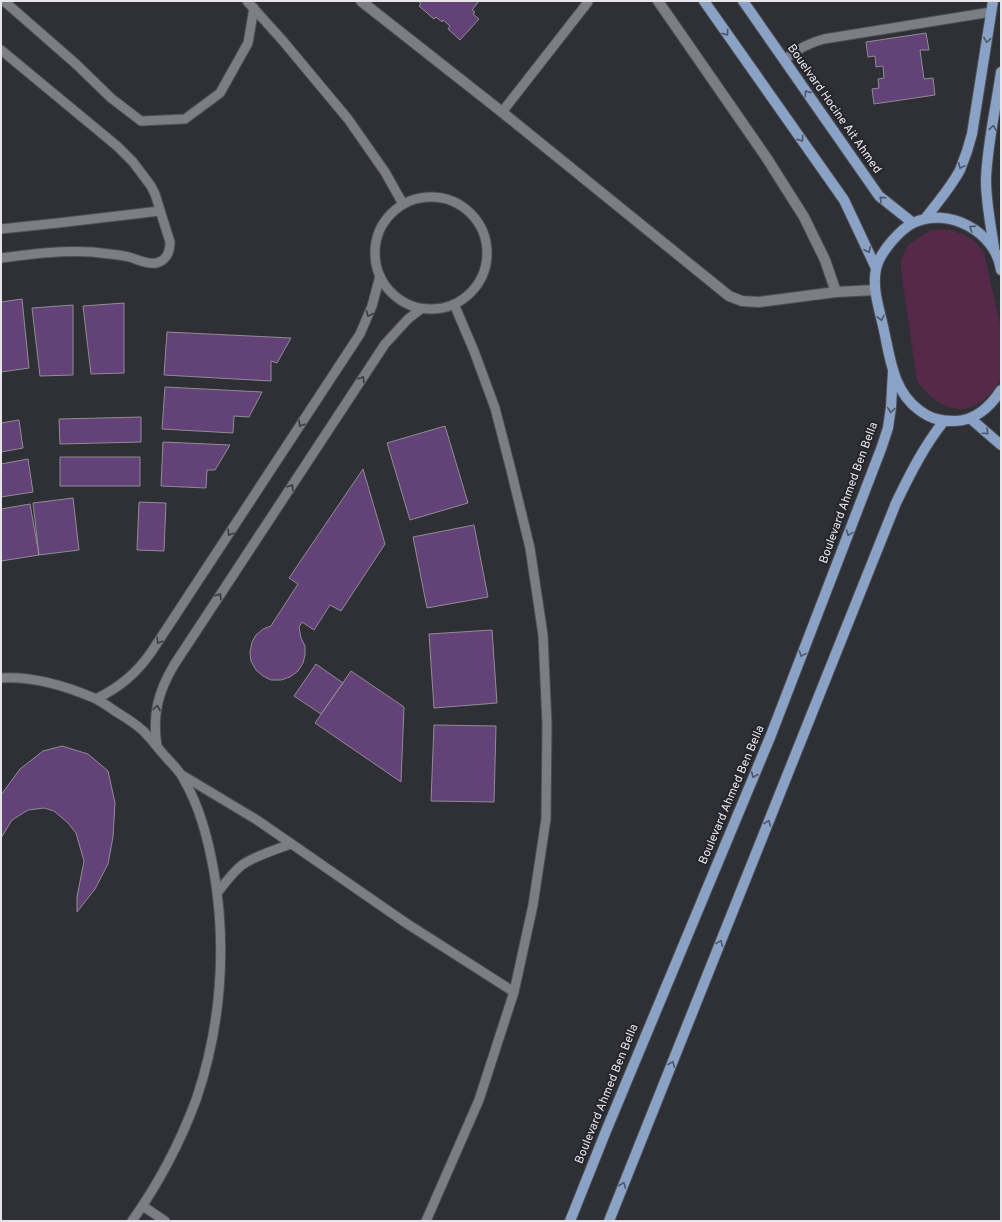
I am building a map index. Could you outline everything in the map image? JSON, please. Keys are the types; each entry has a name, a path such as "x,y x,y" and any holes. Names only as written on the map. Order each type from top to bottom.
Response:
{"main road":[{"path":"704,1 844,200 876,268"},
{"name":"Bouelvard Hocine Ait Ahmed","path":"743,1 879,196 913,223"},
{"path":"925,219 952,183 968,150 972,134 993,1"},
{"path":"994,250 986,181 1001,72"},
{"path":"1001,270 994,250 984,236 970,226 955,220 938,218 925,219 913,223 899,233 886,248 876,268 875,290 893,371 901,390 910,403 937,420 958,421 971,419 986,409 995,400 1001,390"},
{"name":"Boulevard Ahmed Ben Bella","path":"570,1221 771,735 879,456 888,428 893,371"},
{"path":"971,419 1001,445"},
{"path":"609,1221 896,503 920,454 944,421"}],"street":[{"path":"361,1 502,112 729,296 742,301 759,302 836,292 875,290"},
{"path":"658,1 766,157 804,217 825,260 836,292"}],"lane":[{"path":"4,1 76,64 111,98 141,121 185,120 220,93 248,43 254,8"},
{"path":"247,1 315,78 348,119 385,172 403,204"},
{"path":"502,112 588,2"},
{"path":"784,60 806,45 824,39 991,12"},
{"path":"1,50 117,146 133,162 148,181 155,194 170,242 170,249 167,255 163,260 157,263 150,263 116,255 74,252 58,252 1,258"},
{"path":"425,196 447,198 467,209 481,226 486,237 487,248 487,260 484,271 480,281 473,291 454,304 443,308 432,309 421,309 410,305 396,297 385,285 380,276 376,266 375,256 377,235 387,217 403,204 413,199 425,196"},
{"path":"1,229 160,211"},
{"path":"96,699 128,679 137,671 152,651 360,334 372,306 380,276"},
{"path":"426,1221 479,1100 514,992 533,905 546,819 547,724 543,635 530,548 495,408 474,351 454,304"},
{"path":"157,747 155,723 156,710 158,698 168,676 385,344 404,323 421,309"},
{"path":"1,678 32,680 68,689 96,699 128,719 147,735 182,776 197,804 205,829 211,854 217,893 221,952 218,1005 212,1041 198,1092 185,1127 162,1174 143,1206 132,1221"},
{"path":"182,776 257,820 406,923 514,992"},
{"path":"217,893 242,865 265,853 291,844"},
{"path":"143,1206 165,1221"}],"shaded area":[{"path":"944,229 967,236 976,243 984,253 1001,329 1000,381 995,389 986,398 976,405 967,408 957,409 939,403 931,397 917,381 901,270 901,260 908,245 931,230"}],"building":[{"path":"418,1 479,1 472,10 475,12 473,14 479,19 460,40 448,29 450,26 443,20 442,22 436,17 434,19 419,6 421,4"},
{"path":"926,33 929,50 920,50 924,79 933,78 935,95 874,104 872,89 879,88 878,79 884,78 883,66 876,67 875,56 868,57 866,42"},
{"path":"22,299 29,368 1,372 1,302"},
{"path":"124,303 124,373 91,374 83,306"},
{"path":"73,305 73,375 40,376 32,308"},
{"path":"167,332 291,338 277,363 271,361 271,381 164,375"},
{"path":"165,387 262,392 249,417 234,416 233,433 162,429"},
{"path":"141,417 141,442 60,444 59,419"},
{"path":"19,420 23,448 1,452 1,423"},
{"path":"445,426 468,503 410,520 387,443"},
{"path":"163,442 230,445 215,470 207,470 206,488 161,486"},
{"path":"60,457 140,457 140,486 60,486"},
{"path":"28,459 33,492 1,497 1,464"},
{"path":"363,469 385,544 341,611 330,605 314,630 302,622 299,627 301,638 305,646 305,655 303,663 298,671 290,677 281,680 271,680 256,670 251,661 250,652 252,642 256,635 263,629 271,626 298,584 289,578"},
{"path":"73,498 79,550 39,555 33,503"},
{"path":"139,502 166,503 164,551 137,550"},
{"path":"30,504 39,555 1,561 1,509"},
{"path":"474,525 488,597 427,608 413,537"},
{"path":"492,630 497,703 434,708 429,634"},
{"path":"316,664 343,683 321,714 294,696"},
{"path":"351,671 404,707 401,782 315,723"},
{"path":"434,725 496,726 494,802 431,801"},
{"path":"62,746 88,754 108,771 115,803 113,837 108,864 95,889 77,912 77,897 84,861 76,833 68,823 54,811 44,808 28,810 12,820 1,838 1,795 20,769 43,751"}]}
